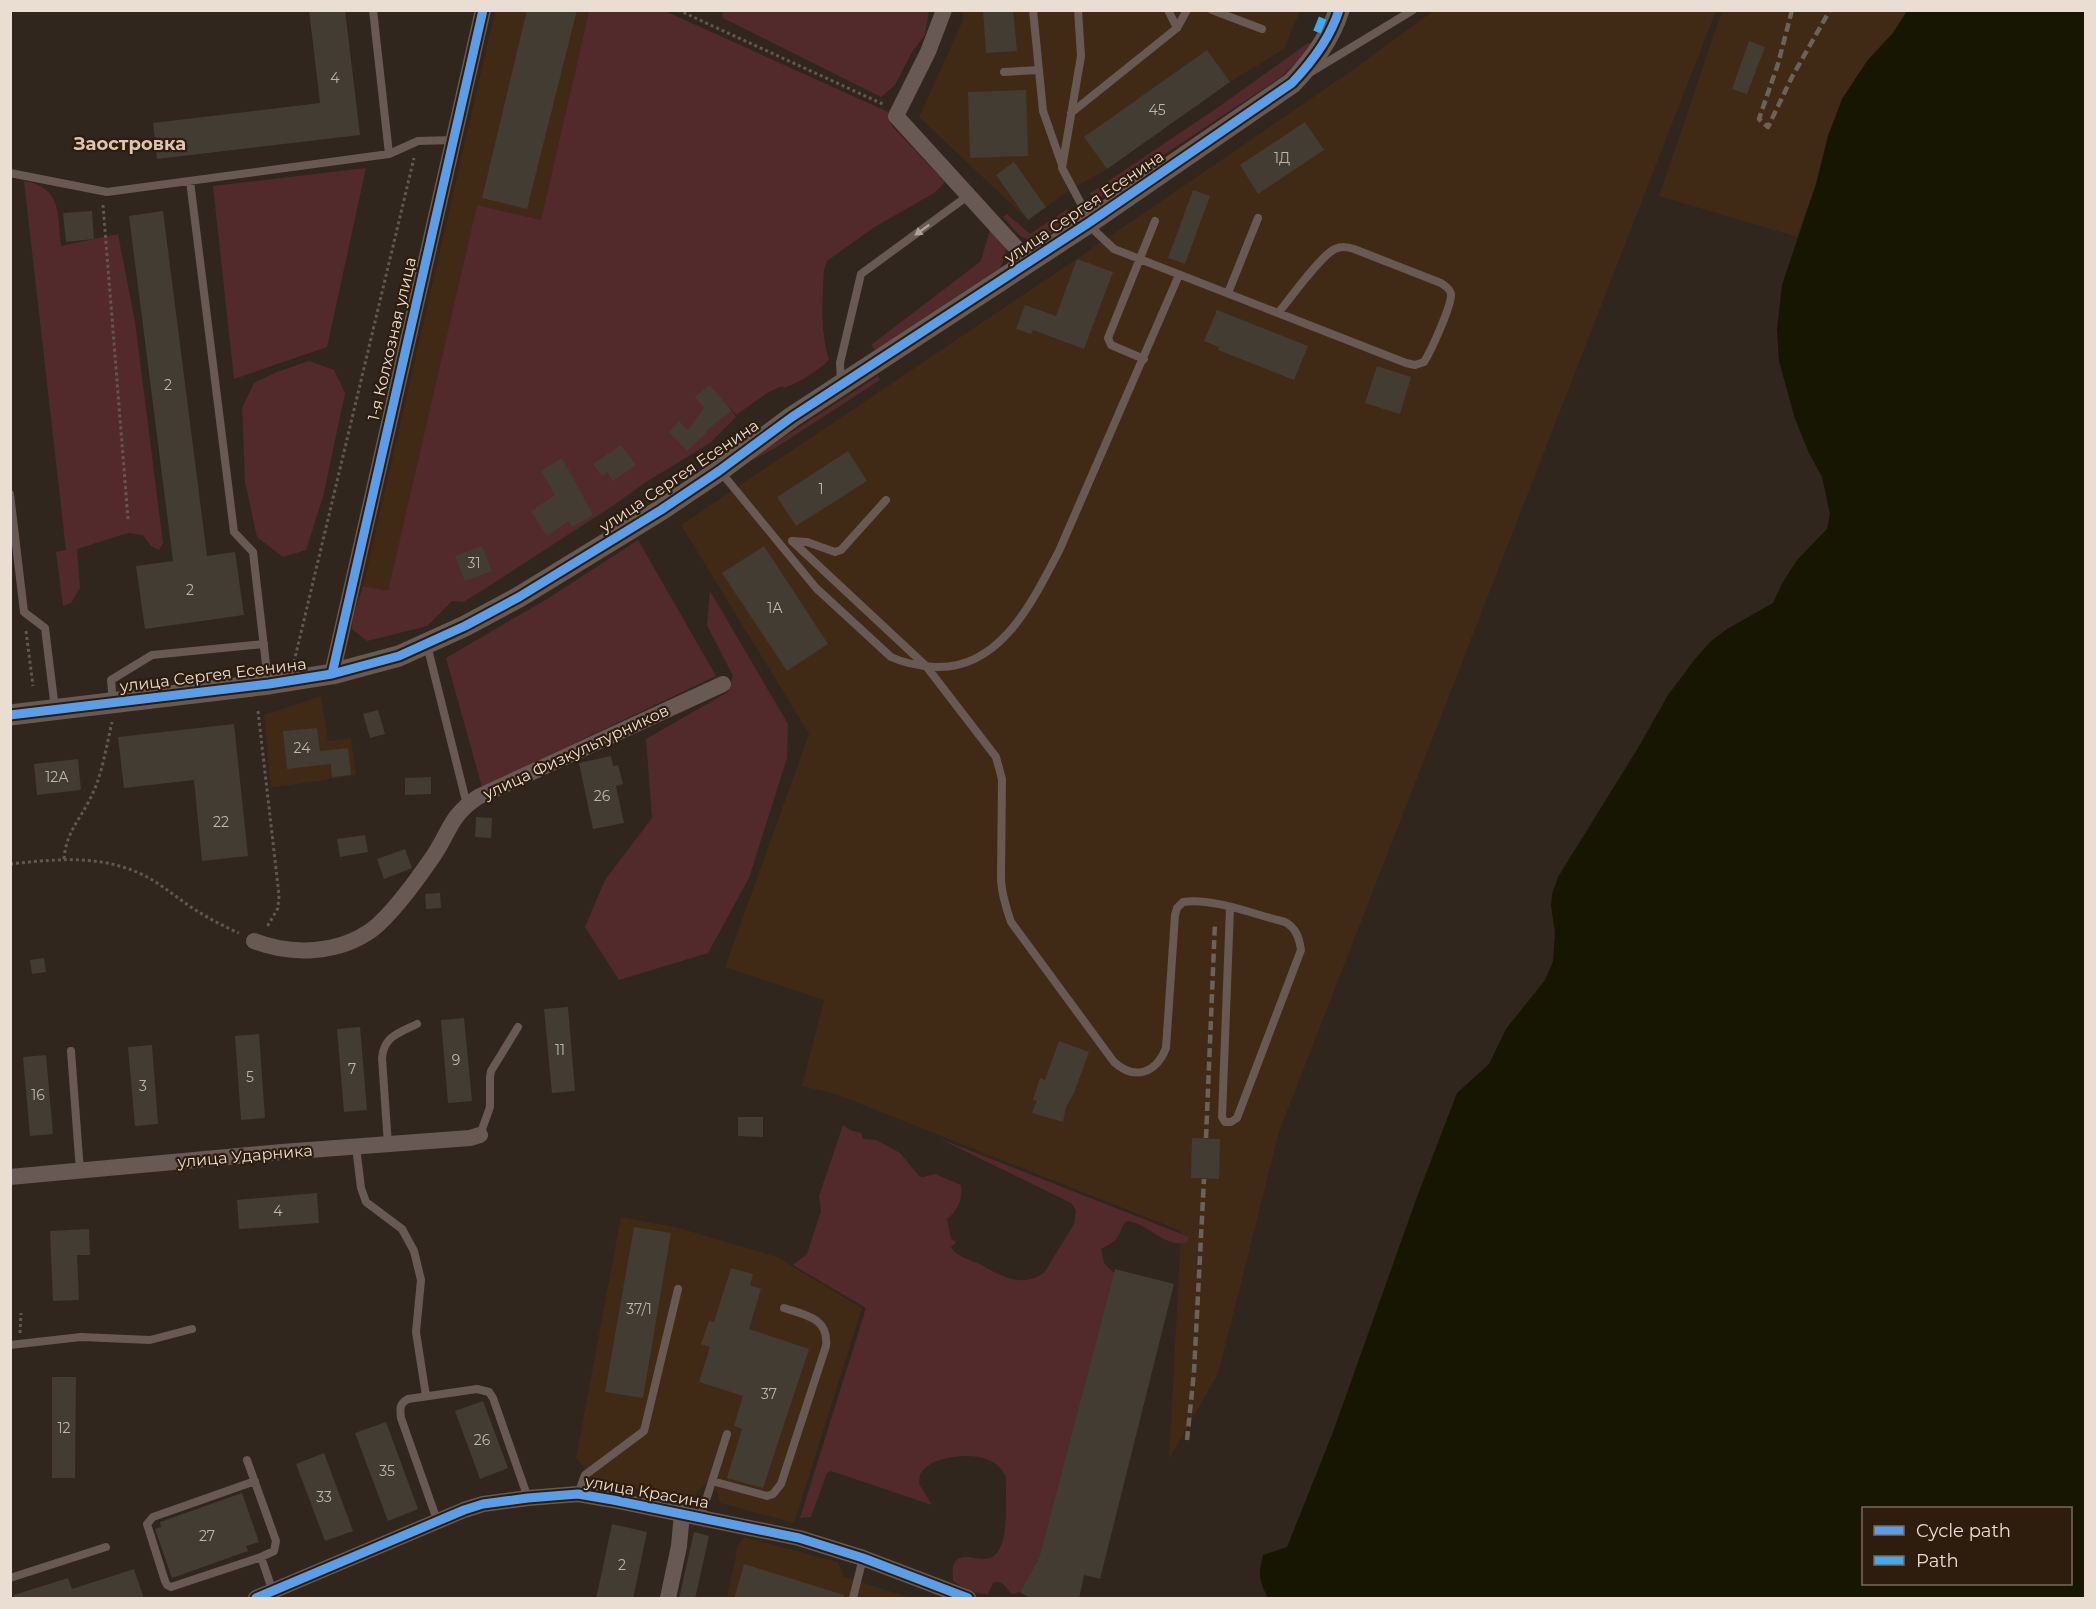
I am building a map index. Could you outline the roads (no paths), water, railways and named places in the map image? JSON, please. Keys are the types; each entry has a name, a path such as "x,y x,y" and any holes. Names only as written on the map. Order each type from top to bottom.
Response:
{"street":[{"name":"1-я Колхозная улица","path":"332,674 483,10"},
{"path":"944,10 928,52 896,116 1029,262"},
{"name":"улица Сергея Есенина","path":"10,715 56,710 113,710 332,674 384,661 427,645 490,613 661,510 792,417 1090,222 1292,83 1321,48 1339,10"},
{"name":"улица Физкультурников","path":"254,941 297,951 332,947 362,936 384,918 416,880 438,849 453,819 478,797 723,684"},
{"name":"улица Ударника","path":"10,1177 480,1136"},
{"name":"улица Красина","path":"256,1599 437,1520 483,1504 578,1494 701,1516 799,1538 863,1558 968,1599"},
{"path":"668,1599 679,1546 682,1513"}],"lane":[{"path":"374,10 389,154"},
{"path":"1033,10 1043,111 1062,168 1090,222 1106,243 1120,253 1406,363 1415,365 1424,362 1430,353 1451,294 1448,288 1441,283 1344,246 1333,249 1324,258 1278,313"},
{"path":"1062,168 1081,56 1078,10"},
{"path":"1168,10 1177,28"},
{"path":"1071,113 1177,28 1187,10"},
{"path":"1212,10 1262,28"},
{"path":"1292,83 1413,10"},
{"path":"1004,72 1039,70"},
{"path":"10,173 107,192 389,154 418,141 453,140"},
{"path":"190,181 234,532 253,552 268,684"},
{"path":"841,386 840,363 861,274 969,195"},
{"path":"1228,293 1258,218"},
{"path":"1144,359 1111,345 1108,338 1155,221"},
{"path":"719,471 816,588 891,657 906,663 926,666 943,667 964,663 996,646 1033,599 1059,551 1179,274"},
{"path":"10,494 24,612 45,628 56,710"},
{"path":"780,544 792,541 807,542 835,552 841,550 886,500"},
{"path":"792,541 926,666 996,757 1002,779 1000,879 1002,896 1011,922 1114,1062 1121,1068 1138,1073 1146,1072 1160,1061 1166,1048 1175,915 1177,908 1183,902 1193,900 1230,908 1285,922 1297,932 1301,950 1237,1118 1232,1122 1225,1122 1222,1117 1230,908"},
{"path":"113,710 111,680 152,655 264,644"},
{"path":"427,645 467,805"},
{"path":"388,1145 382,1048 387,1041 417,1024"},
{"path":"480,1136 490,1107 492,1071 518,1027"},
{"path":"71,1051 80,1171"},
{"path":"356,1147 360,1188 366,1202 402,1228 414,1251 421,1280 416,1332 426,1396"},
{"path":"578,1494 585,1475 644,1431 678,1289"},
{"path":"712,1480 767,1496 773,1494 781,1484 827,1337 825,1330 815,1320 784,1308"},
{"path":"15,1344 81,1338 150,1340 192,1329"},
{"path":"437,1520 399,1408 408,1399 477,1389 489,1392 528,1498"},
{"path":"701,1516 727,1434"},
{"path":"247,1460 255,1481 276,1542 274,1551 171,1587 167,1585 147,1524 153,1516 255,1481"},
{"path":"10,1578 106,1547"},
{"path":"261,1557 273,1592"},
{"path":"853,1599 863,1558"}],"railway":[{"path":"1792,10 1778,64 1759,119 1768,127 1792,77 1830,10"},
{"path":"1206,1138 1215,922"},
{"path":"1187,1440 1194,1372 1204,1179"}],"district":[{"name":"Заостровка","path":"130,144"}]}
